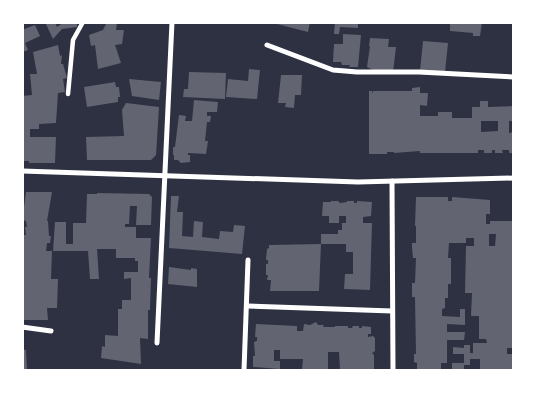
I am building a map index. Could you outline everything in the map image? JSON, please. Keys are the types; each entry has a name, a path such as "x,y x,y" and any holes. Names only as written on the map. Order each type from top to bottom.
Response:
{"street":[{"path":"68,94 73,40 83,22"},
{"path":"158,343 172,22"},
{"path":"267,45 333,70 514,77"},
{"path":"22,179 23,172 358,182 514,178"},
{"path":"392,181 393,370"},
{"path":"244,370 248,260"},
{"path":"247,306 392,311"},
{"path":"22,328 50,331"}],"building":[{"path":"45,22 55,22 57,27 64,22 77,22 77,27 62,29 53,39"},
{"path":"107,22 117,22 116,30 124,30 122,44 115,45 121,63 98,69 95,45 91,46 89,35 103,30"},
{"path":"277,22 310,22 308,32 277,24"},
{"path":"335,22 358,22 358,28 340,27 339,34 334,34"},
{"path":"450,22 482,22 480,36 473,36 473,33 450,31"},
{"path":"35,25 40,36 25,43 28,50 22,52 22,30"},
{"path":"343,34 361,35 358,67 349,67 350,65 342,65 341,62 333,62 334,44 343,44"},
{"path":"370,38 389,39 388,47 396,47 393,72 373,70 367,67"},
{"path":"423,41 448,43 445,72 420,71"},
{"path":"58,45 60,56 62,55 61,64 63,64 67,78 63,79 65,92 58,93 56,123 39,124 39,129 30,129 30,137 56,137 55,163 29,163 29,161 22,161 22,96 32,95 30,74 37,74 33,52"},
{"path":"249,69 260,70 257,99 226,97 228,79 248,81"},
{"path":"189,72 226,73 225,99 183,97 184,89 188,89"},
{"path":"281,75 302,75 301,95 295,95 294,108 285,107 286,103 278,103"},
{"path":"129,79 161,82 159,100 132,96"},
{"path":"115,82 116,87 119,87 120,97 118,97 118,102 87,107 84,87"},
{"path":"420,87 420,93 428,93 427,106 420,105 420,116 438,116 438,112 452,112 452,118 472,118 472,107 480,107 480,101 488,101 488,107 514,106 514,121 509,121 509,133 514,132 514,153 509,153 509,150 502,150 503,153 495,153 495,150 492,150 492,153 484,153 484,150 478,150 478,153 420,153 420,151 369,154 369,91 372,91 373,94 373,91 412,91 412,88","holes":["481,121 498,121 498,131 481,132"]},
{"path":"194,100 218,102 217,112 207,112 207,116 211,116 210,122 207,122 205,141 208,141 206,154 188,153 190,155 190,162 181,163 178,160 174,160 173,155 179,115 186,116 185,121 192,121"},
{"path":"126,103 159,107 156,155 151,160 87,160 86,137 124,136 122,110"},
{"path":"26,192 52,192 47,221 49,236 51,236 50,243 47,243 46,251 52,251 51,279 58,279 57,308 47,308 48,320 22,320 22,235 26,235 25,227 27,227 26,221 23,220"},
{"path":"87,194 149,194 152,197 151,225 136,225 137,206 130,206 129,224 125,224 125,227 136,227 136,238 151,238 148,339 140,338 141,364 101,358 102,346 105,347 105,335 118,336 118,309 122,309 122,300 131,300 131,278 124,279 124,272 138,272 138,261 135,261 135,258 116,258 116,249 97,249 99,279 90,279 88,251 53,251 55,222 66,222 66,244 73,244 73,223 86,223"},
{"path":"171,196 179,196 177,212 183,212 182,236 193,237 194,221 203,222 202,237 219,239 220,231 233,232 234,225 245,226 242,254 169,248"},
{"path":"416,197 448,197 448,201 452,201 452,197 490,200 490,214 486,214 486,224 490,224 490,221 514,221 514,348 507,348 507,354 514,354 514,370 480,370 480,359 470,359 470,365 464,365 464,370 452,370 452,363 464,363 464,354 453,354 453,347 464,348 464,345 470,345 470,353 473,353 473,343 487,343 486,339 479,339 479,316 471,316 472,293 465,293 466,246 474,246 474,238 466,238 466,243 449,243 448,258 451,258 451,284 448,284 448,298 445,298 445,308 442,309 442,316 460,317 460,309 465,309 465,325 447,324 447,332 465,332 464,340 447,340 447,363 441,363 441,370 417,370 417,363 414,362 414,354 416,354 415,297 412,297 412,283 415,283 416,258 413,258 412,243 416,243","holes":["489,234 496,234 495,246 489,246"]},
{"path":"338,201 340,203 347,201 354,201 354,203 357,203 357,201 372,202 371,216 363,217 363,223 372,223 370,290 344,289 345,274 353,274 353,252 346,252 346,244 321,244 321,234 338,234 338,230 342,230 342,223 346,223 346,216 339,216 339,223 329,223 329,216 322,216 323,202"},
{"path":"321,244 319,291 270,291 271,280 267,280 268,275 266,275 266,264 268,264 268,260 266,260 267,249 269,245"},
{"path":"169,267 197,269 197,287 168,284"},
{"path":"316,322 318,325 324,325 323,327 371,327 371,334 368,334 368,337 373,336 375,338 375,351 372,353 374,355 374,370 340,370 339,352 328,352 328,370 302,370 303,359 280,359 280,350 274,350 274,361 280,361 280,369 253,367 253,356 255,356 254,342 257,341 257,337 255,337 256,324 297,326 297,331 303,331 304,324 310,325"},
{"path":"22,349 26,350 27,370 22,370"}]}
